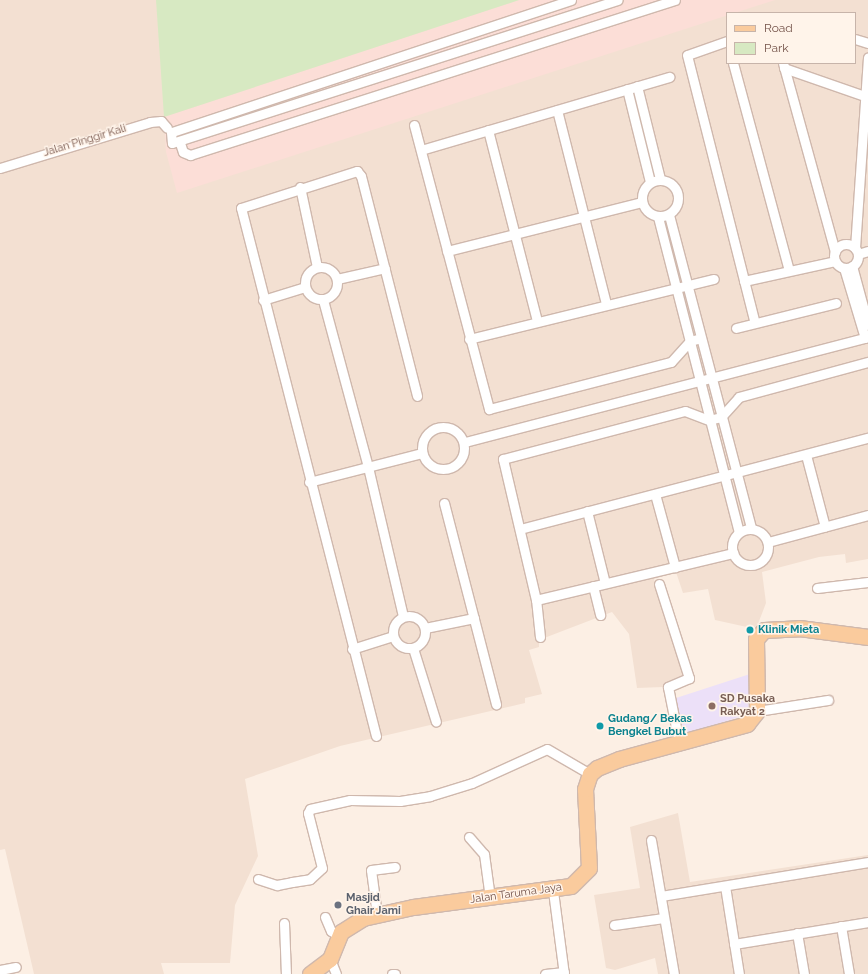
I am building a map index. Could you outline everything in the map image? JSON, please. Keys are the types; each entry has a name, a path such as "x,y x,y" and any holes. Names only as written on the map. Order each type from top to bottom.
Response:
{"main road":[{"path":"590,774 606,763 747,724 757,711 756,639 760,633 783,628 868,637"},
{"name":"Jalan Taruma Jaya","path":"330,959 339,936 349,924 377,915 413,906 553,891 571,886 589,868 585,789 590,774"},
{"path":"310,974 330,959"}],"street":[{"path":"574,14 571,0 170,133 172,144 180,143 618,0"},
{"path":"180,143 184,152 190,155 675,0"},
{"path":"856,39 868,43"},
{"path":"726,41 686,55 755,324"},
{"path":"464,442 866,338 848,267 856,251 868,57"},
{"path":"733,64 789,271"},
{"path":"783,65 865,96"},
{"path":"783,65 835,256 848,267 868,325"},
{"path":"421,150 669,77"},
{"path":"638,86 660,179"},
{"path":"627,89 650,182"},
{"path":"557,110 606,304"},
{"name":"Jalan Pinggir Kali","path":"0,168 150,122 161,121 167,128"},
{"path":"414,126 487,407 492,410 671,362 690,341 701,338"},
{"path":"488,130 537,321"},
{"path":"376,736 309,482 241,208 300,187 356,171 361,176 417,396"},
{"path":"669,215 658,217 651,215 642,202 642,194 650,182 660,179 670,182 679,198 669,215 751,528"},
{"path":"300,187 317,267"},
{"path":"447,252 642,202"},
{"path":"658,217 739,532"},
{"path":"744,282 789,271 835,256 844,244 856,251 868,251"},
{"path":"317,267 332,272 337,279 332,295 323,300 309,295 305,287 309,271 317,267"},
{"path":"337,279 385,268"},
{"path":"469,339 606,304 714,279"},
{"path":"263,300 305,287"},
{"path":"323,300 368,467 403,616"},
{"path":"736,328 836,303"},
{"path":"540,637 536,600 503,459 685,411 709,420 721,417 739,397 868,362"},
{"path":"438,426 454,429 464,442 464,453 459,463 449,469 438,469 428,463 422,453 422,442 428,432 438,426"},
{"path":"520,529 868,440"},
{"path":"309,482 422,453"},
{"path":"806,455 825,527"},
{"path":"655,494 675,567"},
{"path":"444,503 496,704"},
{"path":"587,511 606,583"},
{"path":"768,542 868,515"},
{"path":"751,528 758,530 768,542 767,554 760,563 744,564 733,552 734,537 739,532 751,528"},
{"path":"536,600 733,552"},
{"path":"818,588 868,582"},
{"path":"659,584 689,678 668,687 679,742"},
{"path":"593,586 600,615"},
{"path":"403,616 420,620 425,628 425,636 413,648"},
{"path":"393,636 397,621 403,616"},
{"path":"425,628 474,618"},
{"path":"352,649 393,636"},
{"path":"393,636 401,645 413,648"},
{"path":"413,648 436,722"},
{"path":"757,711 828,700"},
{"path":"258,879 277,885 310,879 322,868 308,813 310,809 350,800 400,800 430,796 472,784 547,749 590,774"},
{"path":"469,837 484,854 490,898"},
{"path":"651,840 674,974"},
{"path":"661,896 868,862"},
{"path":"377,915 371,870 395,867"},
{"path":"725,886 739,974"},
{"path":"545,974 564,973 553,891"},
{"path":"325,917 331,931 339,936"},
{"path":"614,925 664,918"},
{"path":"734,944 868,922"},
{"path":"284,923 286,974"},
{"path":"841,926 848,974"},
{"path":"797,933 804,974"},
{"path":"330,959 336,974"},
{"path":"0,970 16,967"}],"shaded area":[{"path":"0,0 868,0 868,559 846,563 845,554 819,557 762,572 766,603 756,629 715,620 708,589 683,593 676,572 654,579 684,679 663,687 637,688 629,634 612,612 539,640 539,647 529,650 542,694 525,698 525,703 340,746 245,779 258,856 235,905 230,963 161,963 164,974 34,974 5,849 0,850"},
{"path":"519,0 775,0 738,12 726,12 726,16 177,193 166,152 164,117"},
{"name":"SD Pusaka Rakyat 2","path":"750,674 748,714 685,735 673,699"},
{"path":"678,813 690,882 868,855 868,974 658,974 655,958 615,970 606,968 594,895 640,888 630,827"}],"green space":[{"path":"156,0 519,0 164,117"}],"place":[{"name":"Klinik Mieta","path":"750,630"},
{"name":"SD Pusaka Rakyat 2","path":"712,706"},
{"name":"Gudang/ Bekas Bengkel Bubut","path":"600,726"},
{"name":"Masjid Ghair Jami","path":"338,905"}]}
